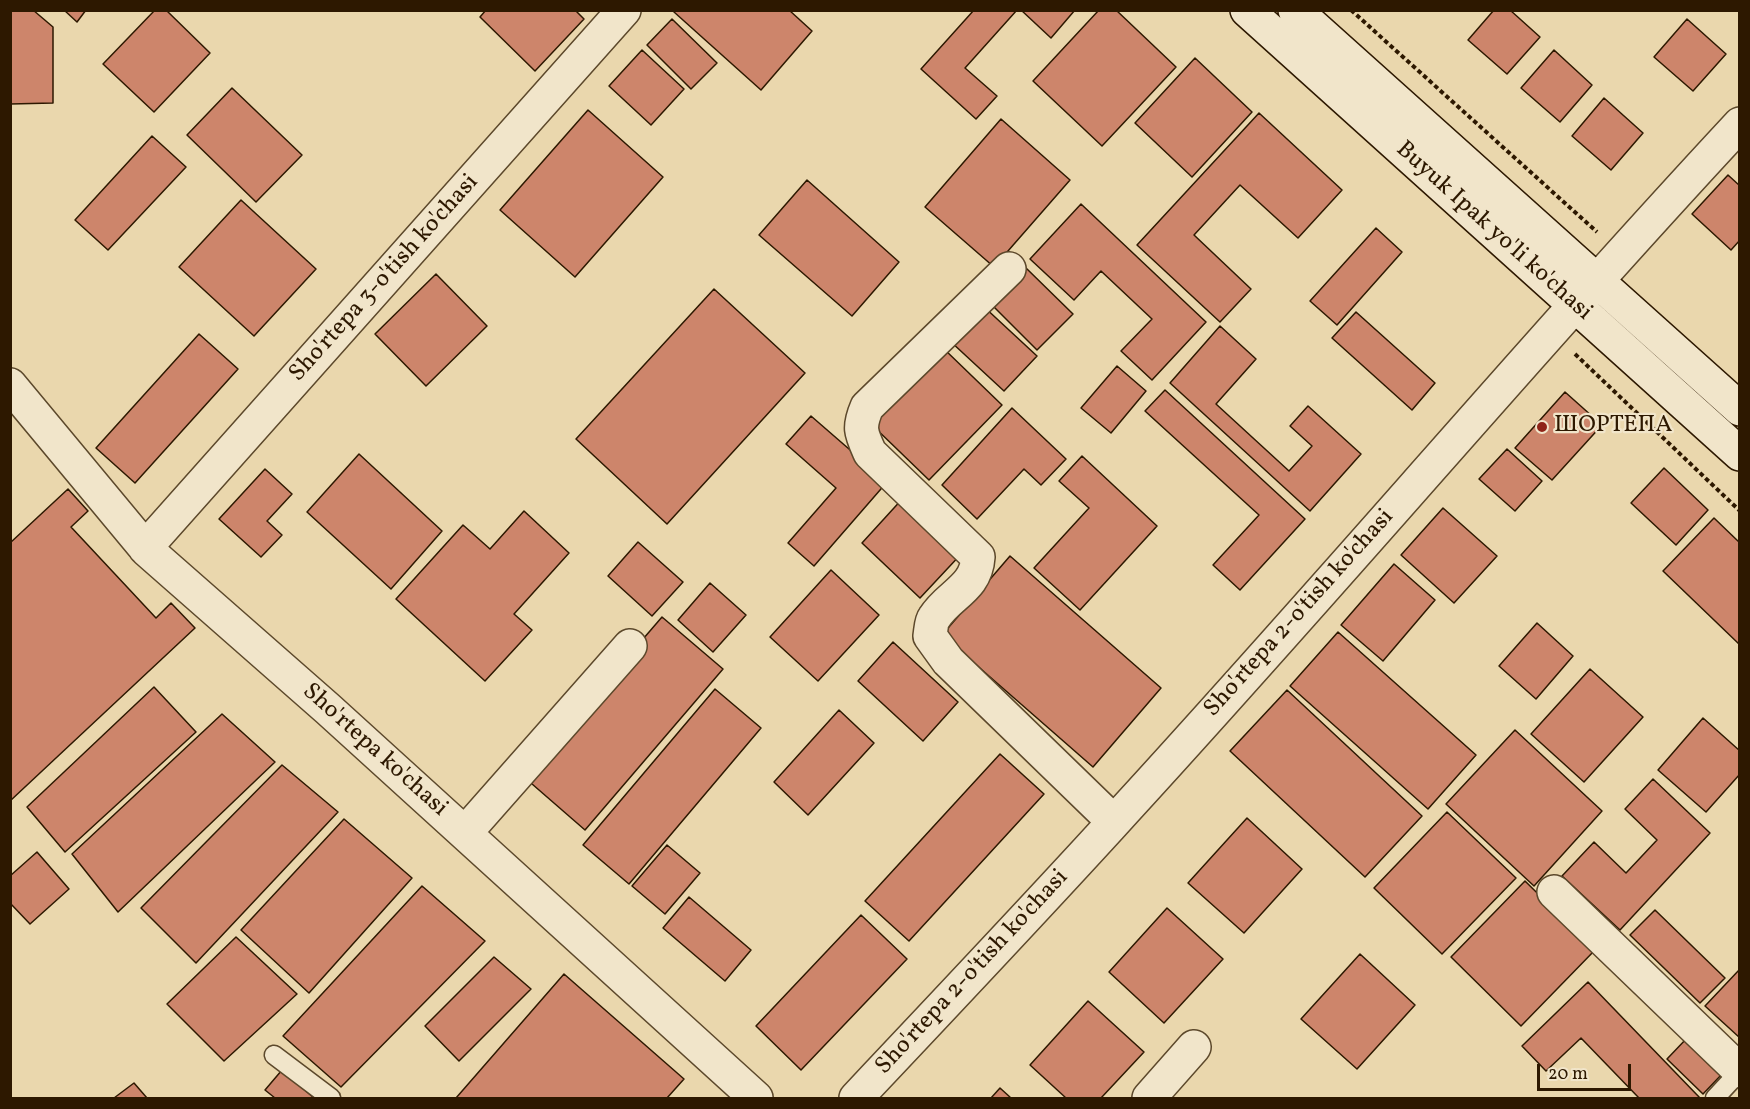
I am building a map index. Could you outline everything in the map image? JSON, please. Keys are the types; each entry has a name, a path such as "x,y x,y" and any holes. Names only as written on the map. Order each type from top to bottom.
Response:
{"street":[{"name":"Sho'rtepa 3-o'tish ko'chasi","path":"145,548 624,10"},
{"name":"Buyuk Ipak yo'li ko'chasi","path":"1246,10 1740,454"},
{"name":"Buyuk Ipak yo'li ko'chasi","path":"1296,10 1740,409"},
{"name":"Sho'rtepa 2-o'tish ko'chasi","path":"856,1098 1114,822 1620,253 1740,124"},
{"path":"1009,269 867,407 860,422 861,433 870,453 978,557 977,569 971,581 933,619 930,636 948,661 1114,822"},
{"name":"Sho'rtepa ko'chasi","path":"10,385 145,548 465,833 756,1098"},
{"path":"465,833 630,646"},
{"path":"1554,892 1740,1071"},
{"path":"1149,1098 1194,1047"}],"lane":[{"path":"274,1055 331,1098"},
{"path":"1714,1098 1740,1071"}],"path":[{"path":"1351,10 1620,253"},
{"path":"1551,333 1740,511"}],"building":[{"path":"10,10 33,10 53,27 53,103 10,104"},
{"path":"64,10 86,10 77,22"},
{"path":"155,10 166,10 210,53 154,112 103,64"},
{"path":"486,10 575,10 584,19 535,71 480,17"},
{"path":"675,10 789,10 812,31 761,90 674,12"},
{"path":"974,10 1017,10 965,68 997,96 976,119 921,69"},
{"path":"1021,10 1075,10 1051,38"},
{"path":"1099,10 1116,10 1176,67 1102,146 1033,81"},
{"path":"1494,10 1510,10 1540,37 1507,74 1468,40"},
{"path":"672,19 717,63 691,89 647,45"},
{"path":"1687,19 1726,54 1693,91 1654,57"},
{"path":"642,50 684,89 651,125 609,86"},
{"path":"1554,50 1592,85 1560,122 1521,88"},
{"path":"1195,58 1252,112 1192,177 1135,123"},
{"path":"232,88 302,155 256,202 187,135"},
{"path":"1604,98 1643,133 1611,170 1572,136"},
{"path":"588,110 663,177 575,277 500,210"},
{"path":"1259,113 1342,190 1298,238 1240,185 1194,235 1251,289 1220,322 1137,245"},
{"path":"1001,119 1070,180 994,267 925,207"},
{"path":"152,136 186,167 108,250 75,220"},
{"path":"1728,175 1740,186 1740,240 1731,250 1692,214"},
{"path":"807,180 899,262 852,316 759,235"},
{"path":"241,200 316,269 254,336 179,267"},
{"path":"1081,204 1206,322 1152,380 1121,351 1152,319 1101,271 1074,300 1030,259"},
{"path":"1376,228 1402,252 1337,325 1310,301"},
{"path":"1026,268 1073,314 1037,350 991,304"},
{"path":"436,274 487,326 426,386 375,334"},
{"path":"714,289 805,373 667,524 576,439"},
{"path":"982,305 1037,356 1004,391 950,341"},
{"path":"1356,312 1435,383 1412,410 1332,338"},
{"path":"1220,326 1256,359 1216,404 1289,471 1312,446 1290,426 1308,406 1361,454 1310,511 1170,383"},
{"path":"199,334 238,369 135,483 96,448"},
{"path":"943,348 1002,405 929,480 870,423"},
{"path":"1117,366 1146,391 1111,433 1081,408"},
{"path":"1165,390 1305,519 1240,590 1213,565 1259,515 1145,411"},
{"path":"1565,392 1602,425 1552,480 1515,448"},
{"path":"1012,408 1066,459 1041,485 1024,469 977,519 942,485"},
{"path":"811,416 887,482 814,566 788,543 836,488 786,444"},
{"path":"1507,449 1542,481 1515,511 1479,479"},
{"path":"359,454 442,531 391,589 307,512"},
{"path":"1082,456 1157,526 1080,610 1034,568 1089,508 1059,481"},
{"path":"1664,468 1708,510 1676,545 1631,503"},
{"path":"265,469 292,494 267,521 282,535 261,557 219,519"},
{"path":"68,489 88,511 71,527 156,618 171,603 195,628 10,801 10,543"},
{"path":"904,497 963,552 920,598 862,543"},
{"path":"1443,508 1497,556 1454,603 1401,555"},
{"path":"524,511 569,553 514,614 532,630 485,681 396,599 463,525 490,549"},
{"path":"1714,518 1740,543 1740,645 1663,571"},
{"path":"638,542 683,582 652,616 608,576"},
{"path":"1010,556 1161,688 1093,767 942,635"},
{"path":"1394,564 1435,600 1383,661 1341,625"},
{"path":"831,570 879,615 818,681 770,637"},
{"path":"710,583 746,615 713,652 678,620"},
{"path":"662,617 723,669 585,830 524,777"},
{"path":"1537,623 1573,656 1536,699 1499,666"},
{"path":"1338,632 1476,755 1428,809 1290,686"},
{"path":"893,642 958,702 923,741 858,681"},
{"path":"1590,669 1643,717 1584,782 1531,734"},
{"path":"154,687 196,732 65,852 27,807"},
{"path":"715,689 761,728 629,884 583,845"},
{"path":"1287,690 1422,816 1365,877 1230,751"},
{"path":"839,710 874,743 808,815 774,782"},
{"path":"222,714 275,762 118,912 72,854"},
{"path":"1703,718 1740,751 1740,774 1706,812 1658,770"},
{"path":"1515,730 1602,811 1534,886 1446,804"},
{"path":"1000,754 1044,794 909,941 865,901"},
{"path":"282,765 338,812 196,963 141,908"},
{"path":"1653,779 1710,833 1620,930 1562,876 1594,842 1626,873 1657,840 1625,809"},
{"path":"1447,812 1516,878 1442,954 1374,888"},
{"path":"1247,818 1302,869 1244,933 1188,883"},
{"path":"344,819 412,878 309,993 241,930"},
{"path":"667,845 700,873 665,914 632,886"},
{"path":"37,852 69,889 30,924 10,903 10,876"},
{"path":"1525,881 1595,950 1521,1026 1451,957"},
{"path":"422,886 485,941 341,1087 283,1036"},
{"path":"689,897 751,950 725,981 663,928"},
{"path":"1167,908 1223,959 1164,1023 1109,972"},
{"path":"1655,910 1725,978 1700,1003 1630,935"},
{"path":"861,915 907,959 801,1070 756,1026"},
{"path":"236,937 297,994 224,1061 167,1004"},
{"path":"1360,954 1415,1005 1357,1069 1301,1019"},
{"path":"494,957 531,989 459,1061 425,1026"},
{"path":"1740,969 1740,1038 1705,1006"},
{"path":"564,974 684,1079 667,1098 456,1098"},
{"path":"1588,982 1700,1098 1639,1098 1581,1038 1546,1071 1522,1046"},
{"path":"1088,1001 1144,1052 1101,1098 1066,1098 1030,1065"},
{"path":"1688,1037 1724,1072 1703,1094 1667,1059"},
{"path":"282,1070 314,1098 275,1098 265,1090"},
{"path":"134,1083 147,1098 114,1098"},
{"path":"1000,1088 1011,1098 991,1098"}],"place":[{"name":"ШОРТЕПА","path":"1542,427"}]}
